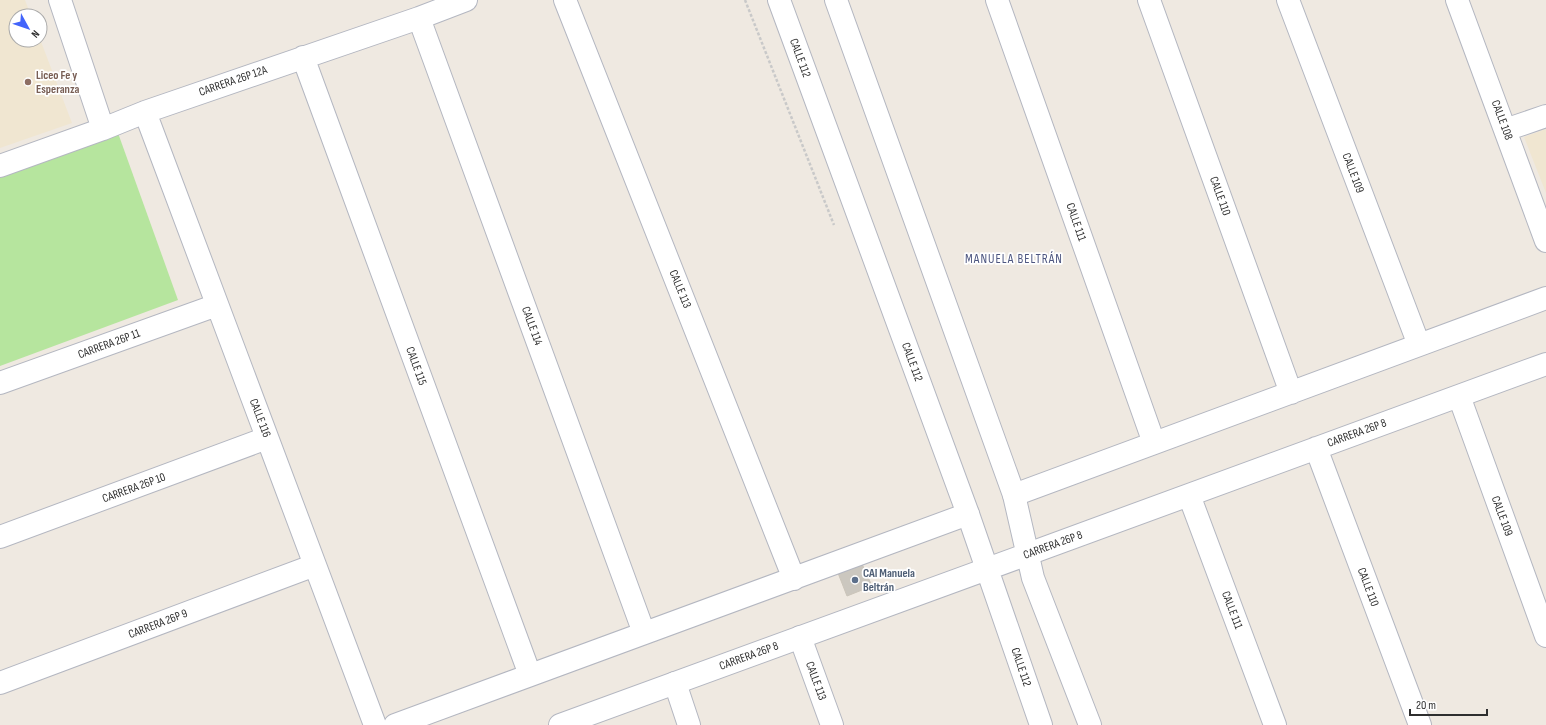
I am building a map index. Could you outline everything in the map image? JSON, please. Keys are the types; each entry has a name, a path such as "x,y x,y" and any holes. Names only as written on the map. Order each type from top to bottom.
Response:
{"street":[{"path":"60,0 103,129"},
{"name":"CARRERA 26P 12A","path":"0,166 103,129 145,112 419,18 466,0"},
{"name":"CALLE 113","path":"566,0 794,579"},
{"name":"CALLE 112","path":"779,0 968,514 1041,725"},
{"path":"836,0 1014,495 1033,578 1090,725"},
{"name":"CALLE 111","path":"997,0 1154,443"},
{"name":"CALLE 110","path":"1149,0 1291,392"},
{"name":"CALLE 109","path":"1288,0 1419,345"},
{"name":"CALLE 108","path":"1457,0 1546,241"},
{"name":"CALLE 114","path":"419,18 644,633"},
{"name":"CALLE 115","path":"303,57 530,675"},
{"name":"CALLE 116","path":"145,112 375,725"},
{"path":"1506,130 1546,116"},
{"path":"1014,495 1546,298"},
{"name":"CARRERA 26P 11","path":"0,383 217,304"},
{"name":"CARRERA 26P 8","path":"560,725 1546,364"},
{"name":"CALLE 109","path":"1459,396 1546,636"},
{"name":"CARRERA 26P 10","path":"0,537 268,438"},
{"name":"CALLE 110","path":"1316,448 1420,725"},
{"name":"CALLE 111","path":"1189,495 1275,725"},
{"path":"395,725 968,514"},
{"name":"CARRERA 26P 9","path":"0,683 315,565"},
{"name":"CALLE 113","path":"800,637 832,725"},
{"path":"675,683 690,725"}],"shaded area":[{"name":"Liceo Fe y Esperanza","path":"0,0 25,0 28,8 8,8 8,48 43,48 72,123 0,148"},
{"path":"1546,129 1546,193 1524,137"}],"green space":[{"path":"118,133 178,300 0,366 0,177"}],"building":[{"name":"CAI Manuela Beltrán","path":"862,564 872,586 847,596 838,573"}],"place":[{"name":"Liceo Fe y Esperanza","path":"28,82"},
{"name":"CAI Manuela Beltrán","path":"855,580"}],"district":[{"name":"MANUELA BELTRÁN","path":"1014,259"}]}
